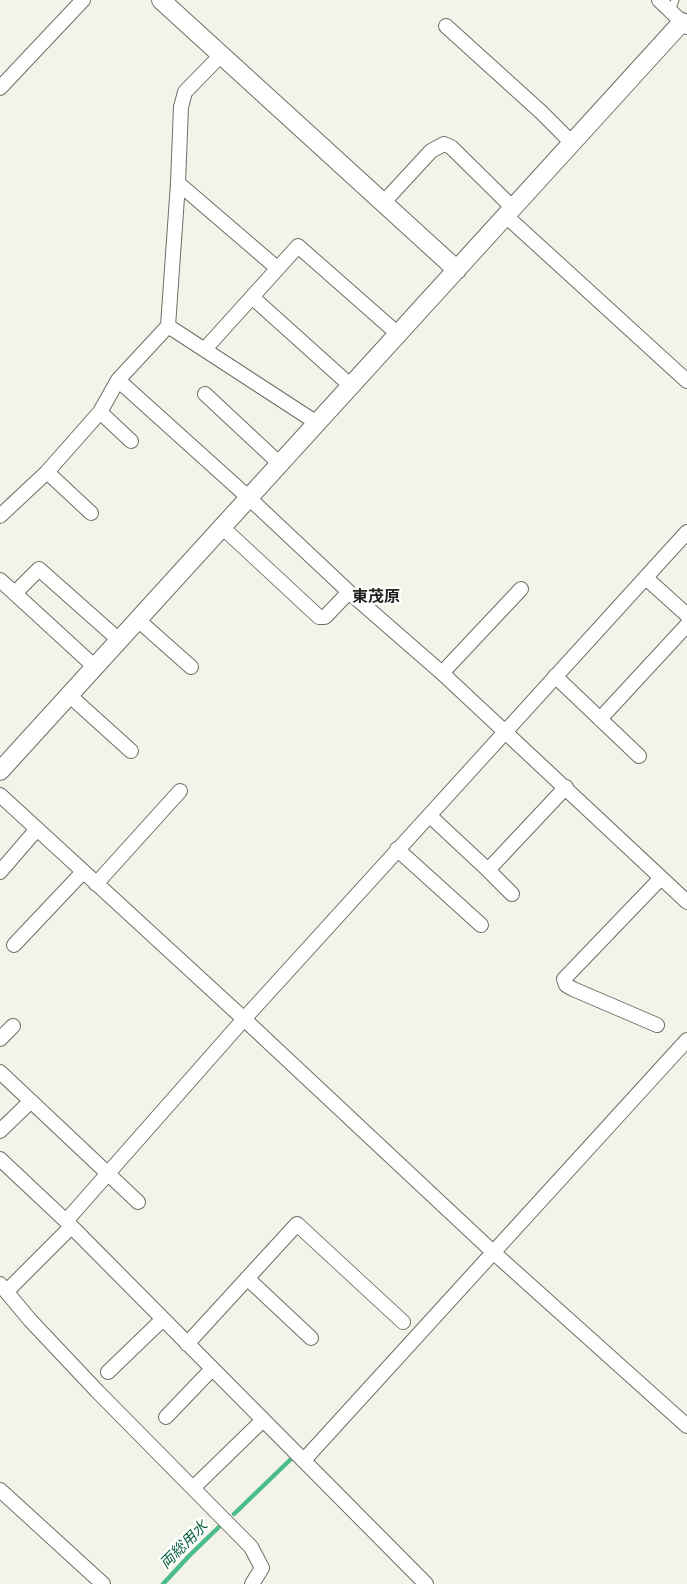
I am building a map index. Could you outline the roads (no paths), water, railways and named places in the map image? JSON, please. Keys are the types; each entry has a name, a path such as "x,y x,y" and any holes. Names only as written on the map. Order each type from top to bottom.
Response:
{"street":[{"path":"0,88 83,0"},
{"path":"162,0 457,270"},
{"path":"0,771 572,143 679,15 659,0"},
{"path":"446,26 541,112 572,143"},
{"path":"0,516 46,472 100,412 118,380 168,326 178,183 181,107 185,92 221,55"},
{"path":"384,203 431,152 444,144 451,147 510,212 687,382"},
{"path":"178,183 277,268"},
{"path":"205,349 298,246 398,334"},
{"path":"252,296 351,386"},
{"path":"168,326 317,423"},
{"path":"118,380 249,498 349,592 442,673 687,902"},
{"path":"205,394 280,464"},
{"path":"100,412 131,441"},
{"path":"46,472 91,513"},
{"path":"222,527 319,617 325,617 349,592"},
{"path":"252,1584 262,1568 251,1547 63,1356 4,1288 68,1224 107,1173 244,1019 687,532"},
{"path":"15,593 39,568 119,640"},
{"path":"646,578 687,615"},
{"path":"0,580 95,667"},
{"path":"442,673 521,589"},
{"path":"138,620 191,667"},
{"path":"600,719 687,625"},
{"path":"555,676 639,756"},
{"path":"70,695 131,752"},
{"path":"488,870 566,787"},
{"path":"96,884 180,791"},
{"path":"0,795 244,1019 493,1252 687,1426"},
{"path":"430,816 512,894"},
{"path":"0,872 37,829"},
{"path":"397,849 481,925"},
{"path":"14,945 83,872"},
{"path":"657,1025 566,985 564,979 662,878"},
{"path":"0,1039 13,1026"},
{"path":"304,1460 687,1040"},
{"path":"0,1072 138,1202"},
{"path":"1,1127 30,1101"},
{"path":"0,1159 68,1224 426,1584"},
{"path":"187,1344 297,1224 403,1322"},
{"path":"247,1278 311,1338"},
{"path":"108,1372 162,1320"},
{"path":"166,1417 212,1369"},
{"path":"193,1488 263,1420"},
{"path":"0,1490 102,1584"}],"waterway":[{"name":"両総用水","path":"234,1514 291,1459"},
{"name":"両総用水","path":"163,1584 222,1524"}],"district":[{"name":"東茂原","path":"376,597"}]}
